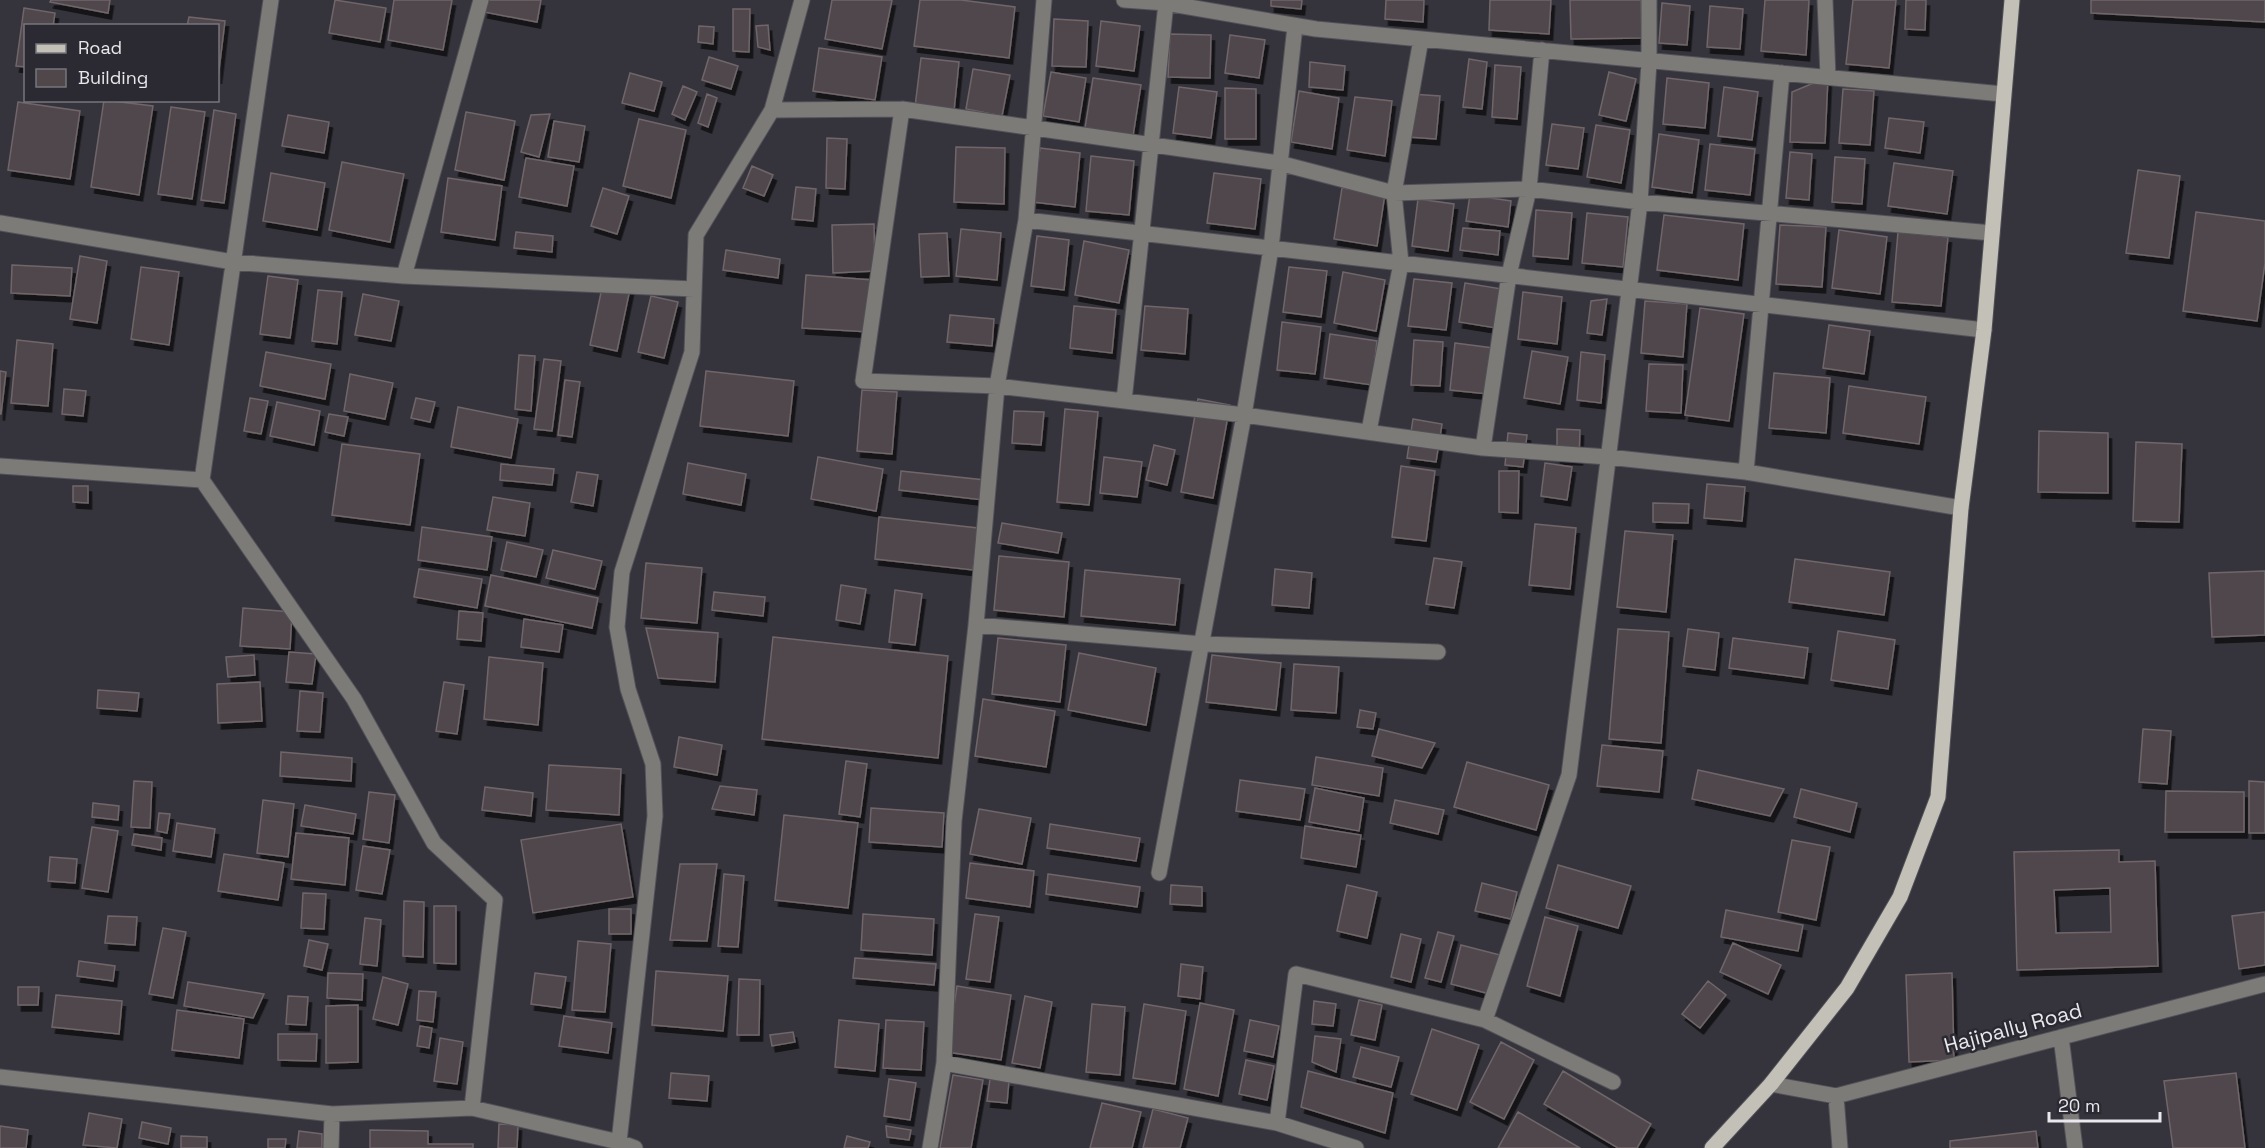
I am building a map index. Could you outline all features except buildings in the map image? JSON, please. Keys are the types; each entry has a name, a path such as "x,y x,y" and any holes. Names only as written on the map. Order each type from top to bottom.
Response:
{"main road":[{"path":"1712,1148 1771,1083 1847,988 1900,897 1938,797 1961,508 1984,330 2012,0"}],"street":[{"path":"271,0 202,480 354,699 434,843 495,900 472,1108"},
{"path":"404,276 481,0"},
{"path":"619,1142 655,816 653,764 628,688 617,627 622,572 692,352 696,235 772,110 802,0"},
{"path":"930,1148 944,1063 954,820 976,625 997,386 1026,220 1044,0"},
{"path":"1124,0 1166,3 1295,26 1649,62 2003,94"},
{"path":"1485,1020 1569,775 1631,291 1640,202 1649,62 1649,0"},
{"path":"1825,0 1827,77"},
{"path":"1124,402 1166,3"},
{"path":"1159,873 1244,415 1271,248 1295,26"},
{"path":"1369,431 1401,263 1394,193 1420,39"},
{"path":"1483,448 1509,275 1529,189 1542,50"},
{"path":"1746,472 1782,73"},
{"path":"772,110 902,109 1279,163 1394,193 1529,189 1640,202 1992,233"},
{"path":"902,109 863,381 997,386 1244,415 1483,448 1608,457 1746,472 1961,508"},
{"path":"1026,220 1984,330"},
{"path":"0,223 234,262 404,276 694,289"},
{"path":"0,466 202,480"},
{"path":"976,625 1202,644 1438,652"},
{"path":"1277,1123 1296,974 1485,1020 1613,1082"},
{"name":"Hajipally Road","path":"1771,1083 1836,1096 2265,984"},
{"path":"2061,1037 2075,1148"},
{"path":"944,1063 1277,1123 1356,1148"},
{"path":"0,1077 332,1114 472,1108 619,1142 635,1148"},
{"path":"1836,1096 1840,1148"},
{"path":"331,1148 332,1114"}]}
